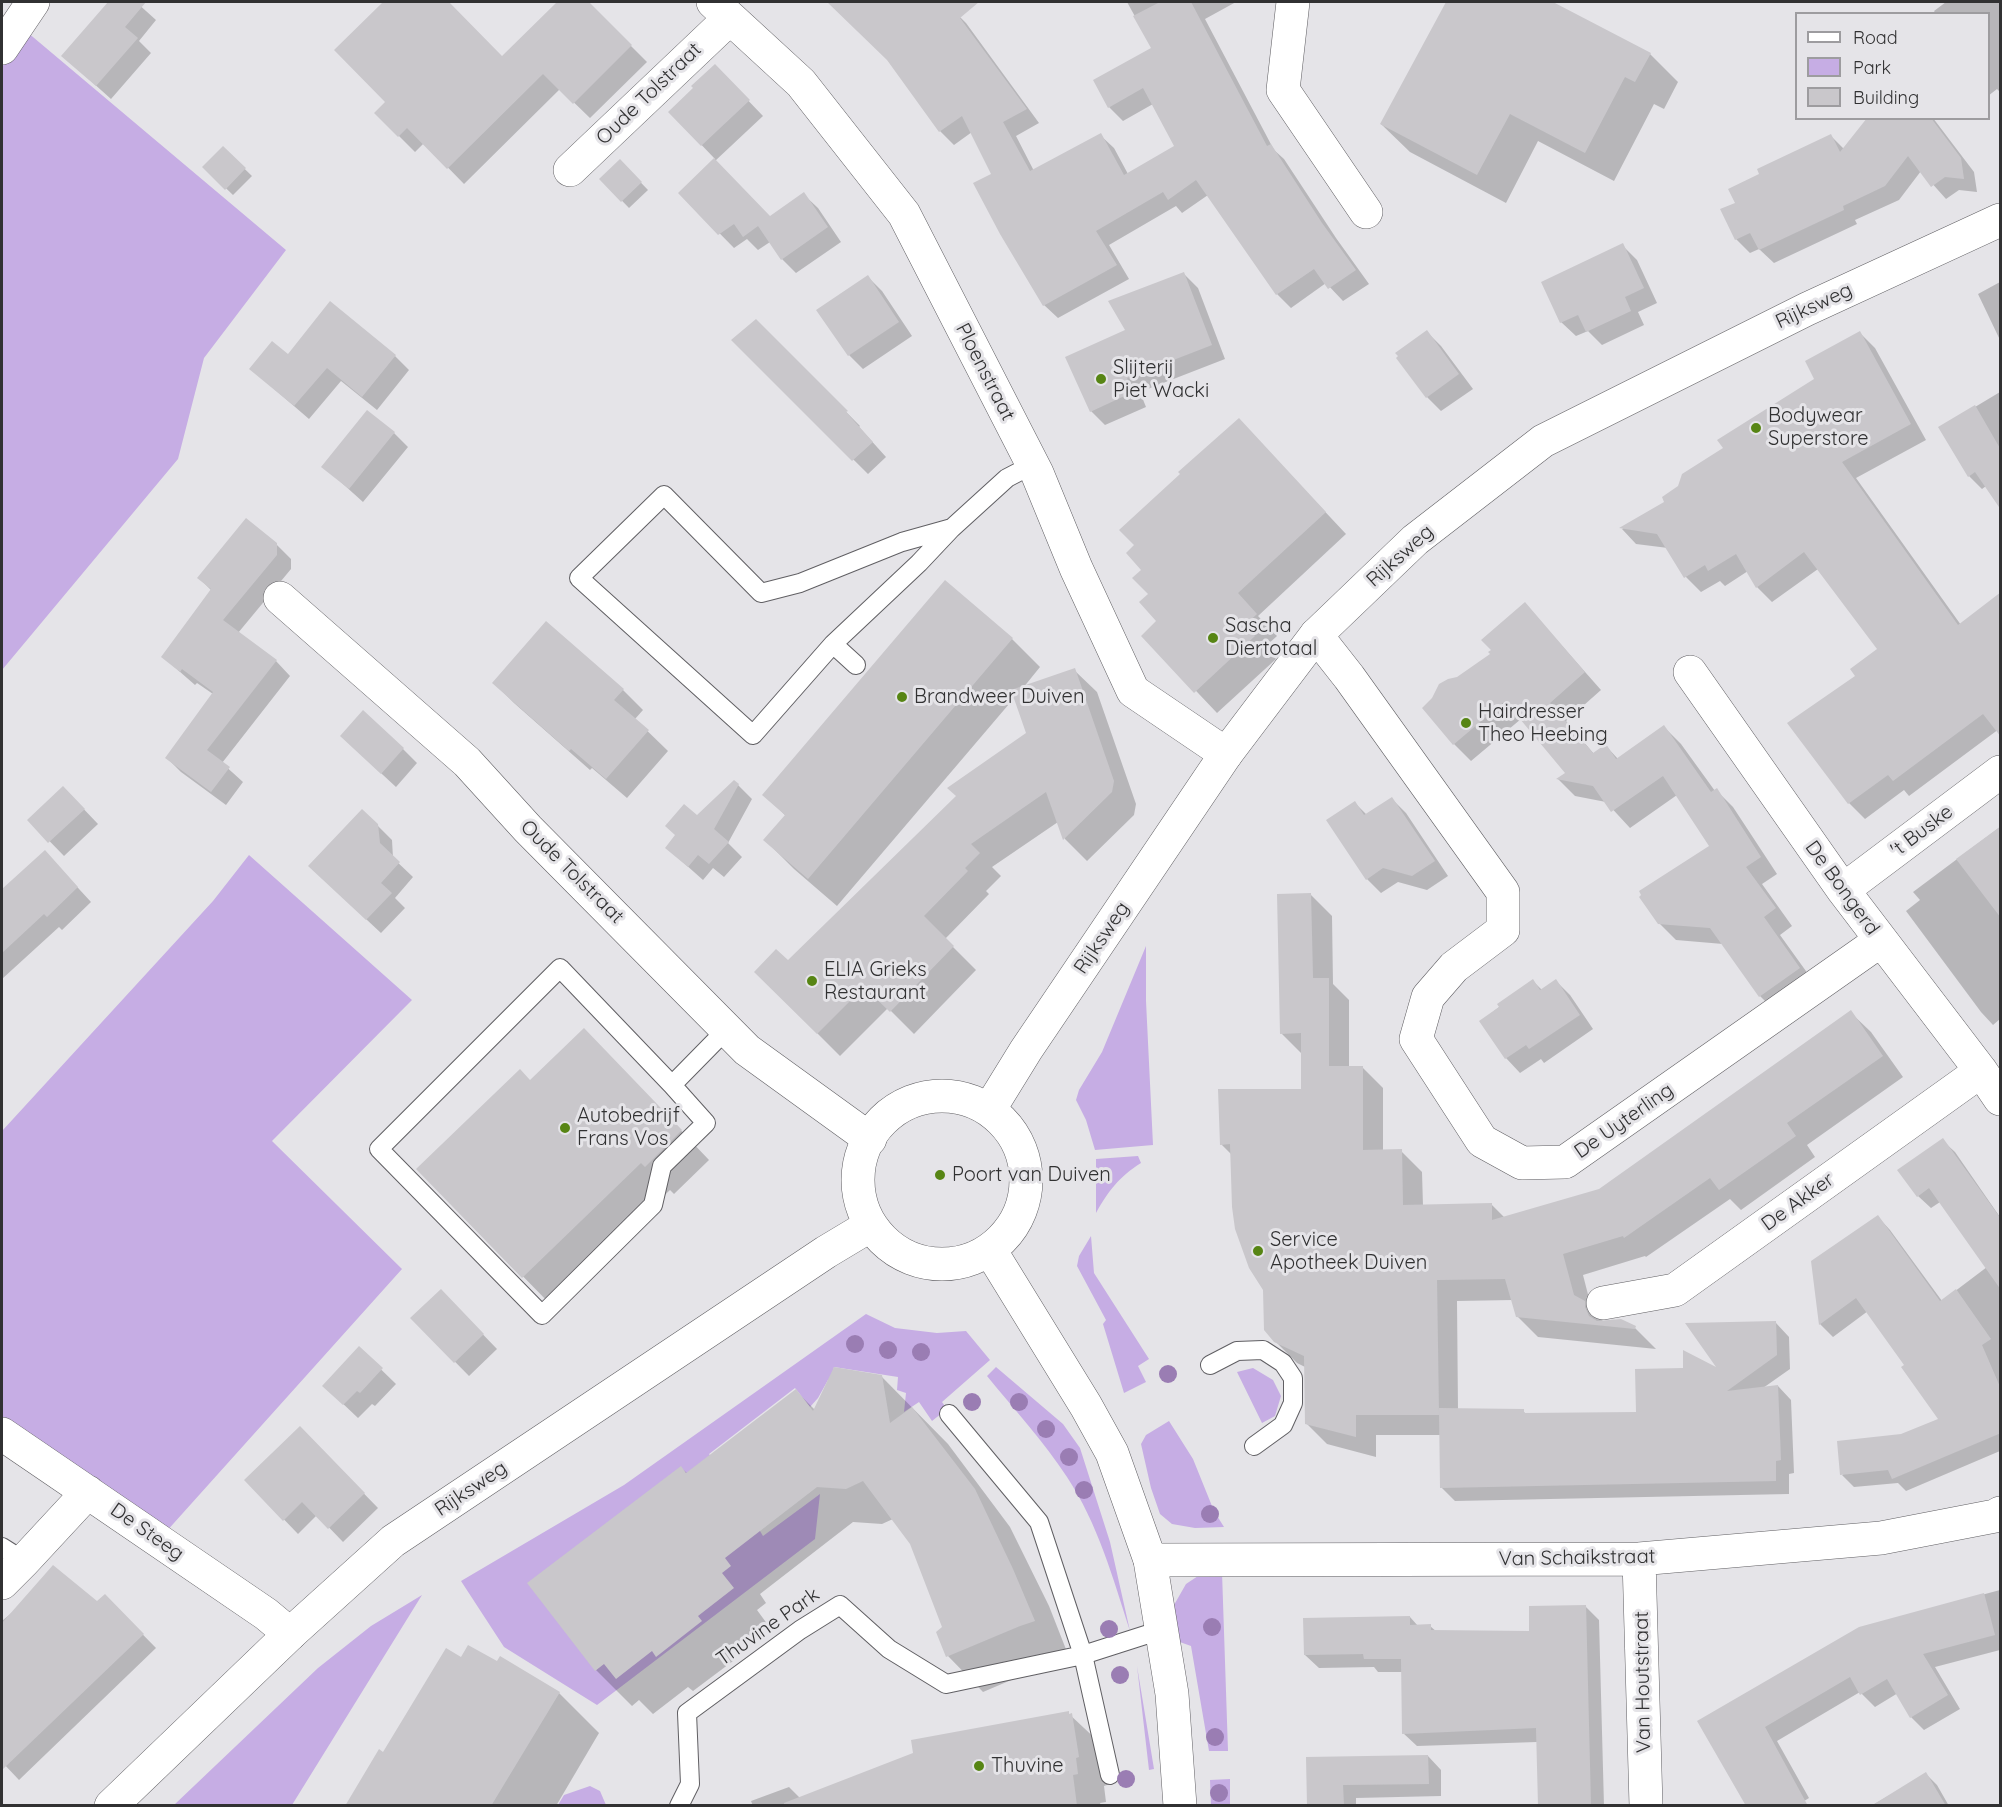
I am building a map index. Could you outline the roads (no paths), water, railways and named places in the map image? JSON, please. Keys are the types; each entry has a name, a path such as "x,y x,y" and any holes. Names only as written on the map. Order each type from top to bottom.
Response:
{"street":[{"path":"2,48 33,2"},
{"path":"1293,2 1283,90 1366,212"},
{"name":"Oude Tolstraat","path":"570,170 721,10"},
{"name":"Ploenstraat","path":"721,10 801,83 904,214 1032,465 1132,691 1226,754"},
{"name":"Rijksweg","path":"989,1110 1026,1050 1226,754 1316,635 1415,540 1543,441 1807,309 2001,220"},
{"name":"Oude Tolstraat","path":"280,598 467,762 528,829 747,1050 870,1139"},
{"name":"De Uyterling","path":"1316,635 1349,677 1503,892 1503,930 1454,967 1428,997 1416,1038 1482,1141 1522,1163 1565,1162 1880,940"},
{"name":"De Bongerd","path":"1690,672 1843,890 2001,1100"},
{"name":"'t Buske","path":"1843,890 2001,772"},
{"name":"De Akker","path":"1603,1303 1675,1290 1981,1071"},
{"path":"943,1096 964,1099 989,1110 1005,1123 1018,1144 1025,1163 1027,1184 1023,1207 1009,1232 990,1250 949,1264 930,1263 908,1257 883,1239 871,1225 864,1210 859,1176 862,1155 870,1139 884,1119 908,1104 928,1097 943,1096"},
{"name":"Rijksweg","path":"111,1806 290,1634 393,1541 819,1257 871,1225"},
{"path":"990,1250 1112,1453 1150,1560 1172,1694 1180,1806"},
{"name":"De Steeg","path":"2,1434 266,1614 290,1634"},
{"path":"9,1564 88,1492"},
{"name":"Van Schaikstraat","path":"1150,1560 1640,1558 1881,1538 2001,1513"},
{"name":"Van Houtstraat","path":"1640,1558 1646,1806"}],"lane":[{"path":"952,528 902,542 800,583 761,593 664,495 579,578 753,735 833,644 919,563 952,528 1007,478 1032,465"},
{"path":"833,644 856,665"},
{"path":"560,968 672,1085 706,1124 663,1166 653,1205 542,1315 379,1149 560,968"},
{"path":"672,1085 727,1029"},
{"path":"1210,1365 1237,1351 1263,1350 1283,1363 1293,1378 1293,1403 1283,1425 1254,1446"},
{"path":"949,1414 1039,1522 1083,1655 1110,1775"},
{"name":"Thuvine Park","path":"679,1806 690,1784 687,1713 800,1629 840,1605 889,1649 946,1684 1083,1655 1161,1630"}],"place":[{"name":"Slijterij Piet Wacki","path":"1101,379"},
{"name":"Bodywear Superstore","path":"1756,428"},
{"name":"Sascha Diertotaal","path":"1213,638"},
{"name":"Brandweer Duiven","path":"902,697"},
{"name":"Hairdresser Theo Heebing","path":"1466,723"},
{"name":"ELIA Grieks Restaurant","path":"812,981"},
{"name":"Autobedrijf Frans Vos","path":"565,1128"},
{"name":"Poort van Duiven","path":"940,1175"},
{"name":"Service Apotheek Duiven","path":"1258,1251"},
{"name":"Thuvine","path":"979,1766"}]}
